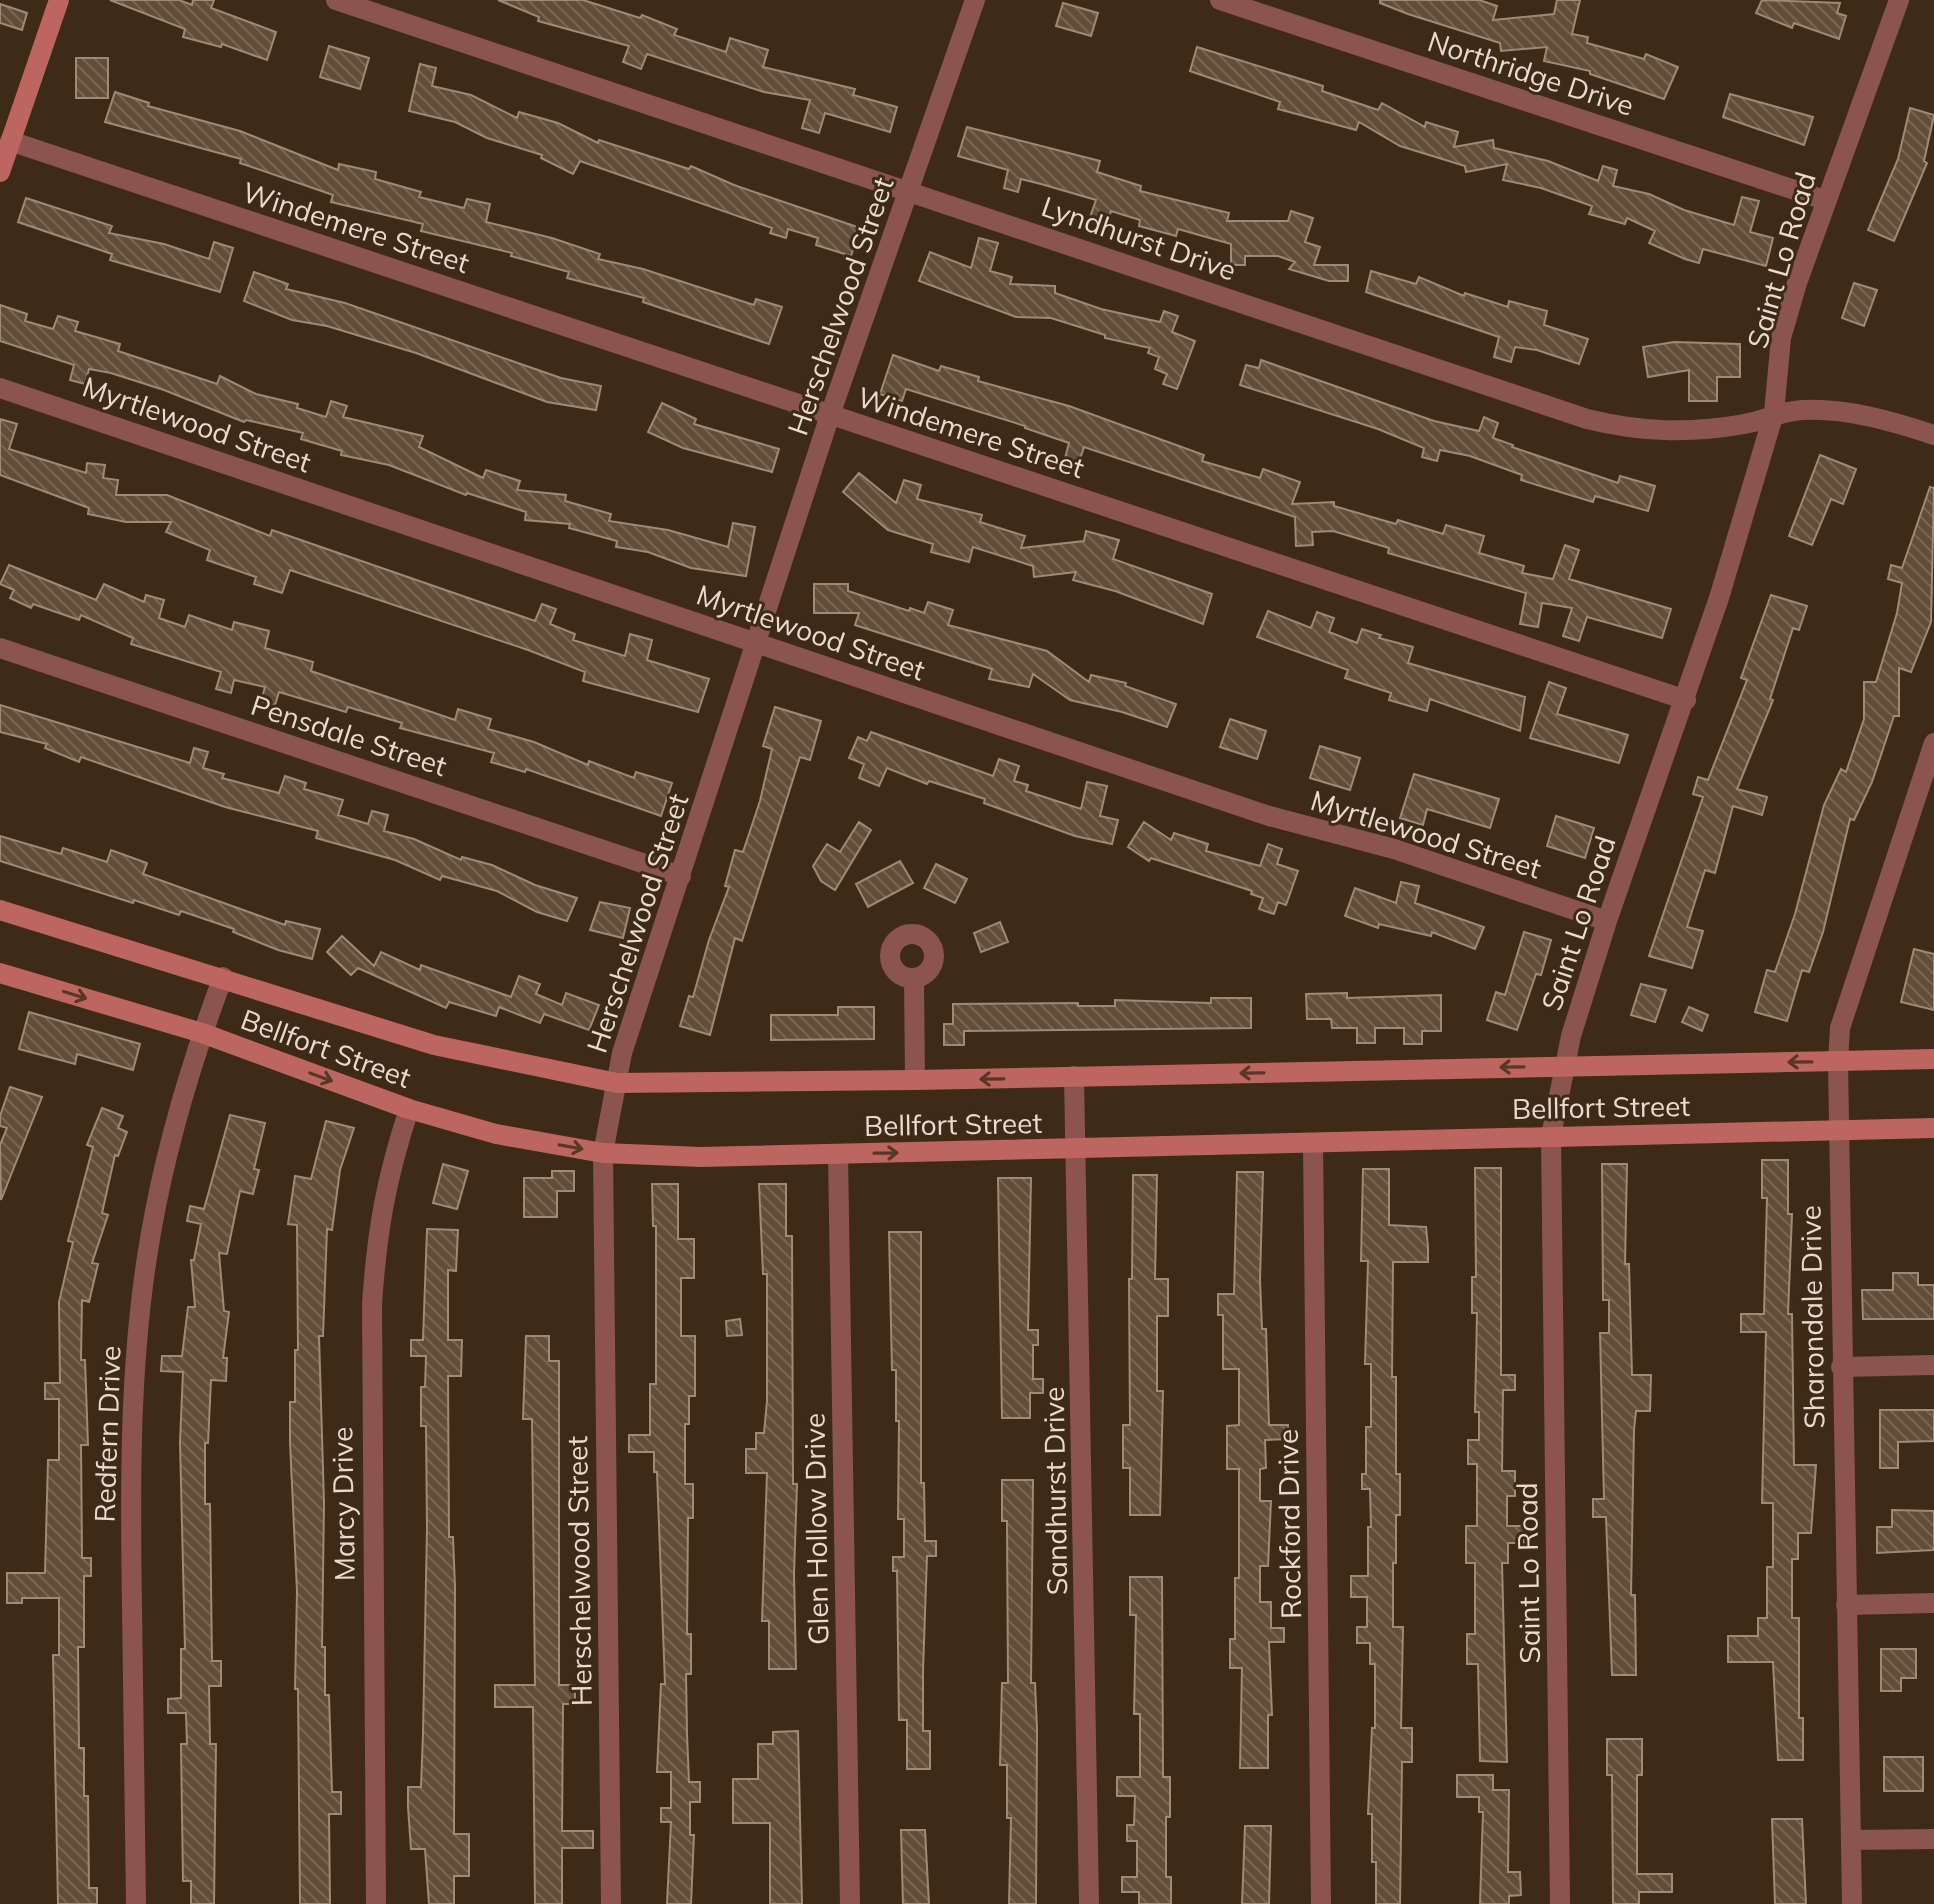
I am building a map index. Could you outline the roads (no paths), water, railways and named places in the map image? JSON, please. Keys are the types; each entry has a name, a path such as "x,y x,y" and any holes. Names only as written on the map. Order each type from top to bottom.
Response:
{"main road":[{"path":"0,172 59,0"},
{"name":"Bellfort Street","path":"0,910 434,1045 617,1083 915,1080 1934,1059"},
{"name":"Bellfort Street","path":"0,973 202,1033 409,1109 496,1134 603,1153 701,1157 1934,1128"}],"street":[{"name":"Lyndhurst Drive","path":"336,0 1587,419 1630,430 1687,433 1748,424 1774,413 1805,410 1862,415 1934,435"},
{"name":"Herschelwood Street","path":"611,1904 603,1153 622,1053 830,415 911,191 975,0"},
{"name":"Northridge Drive","path":"1220,0 1825,200"},
{"name":"Saint Lo Road","path":"1560,1904 1551,1136 1564,1066 1607,921 1686,700 1774,413 1781,338 1825,200 1899,0"},
{"name":"Windemere Street","path":"10,141 1686,700"},
{"name":"Myrtlewood Street","path":"0,388 1269,816 1394,849 1607,921"},
{"name":"Pensdale Street","path":"0,648 681,876"},
{"name":"Sharondale Drive","path":"1852,1904 1836,1131 1840,1028 1934,743"},
{"name":"Redfern Drive","path":"136,1904 130,1480 134,1395 151,1233 173,1135 202,1033 223,977"},
{"path":"914,978 915,1080"},
{"name":"Sandhurst Drive","path":"1074,1076 1078,1149 1089,1904"},
{"name":"Marcy Drive","path":"376,1904 371,1318 377,1237 387,1177 409,1109"},
{"name":"Rockford Drive","path":"1313,1143 1321,1904"},
{"name":"Glen Hollow Drive","path":"838,1154 850,1904"},
{"path":"1841,1367 1934,1365"},
{"path":"1846,1605 1934,1603"},
{"path":"1851,1840 1934,1839"}]}
